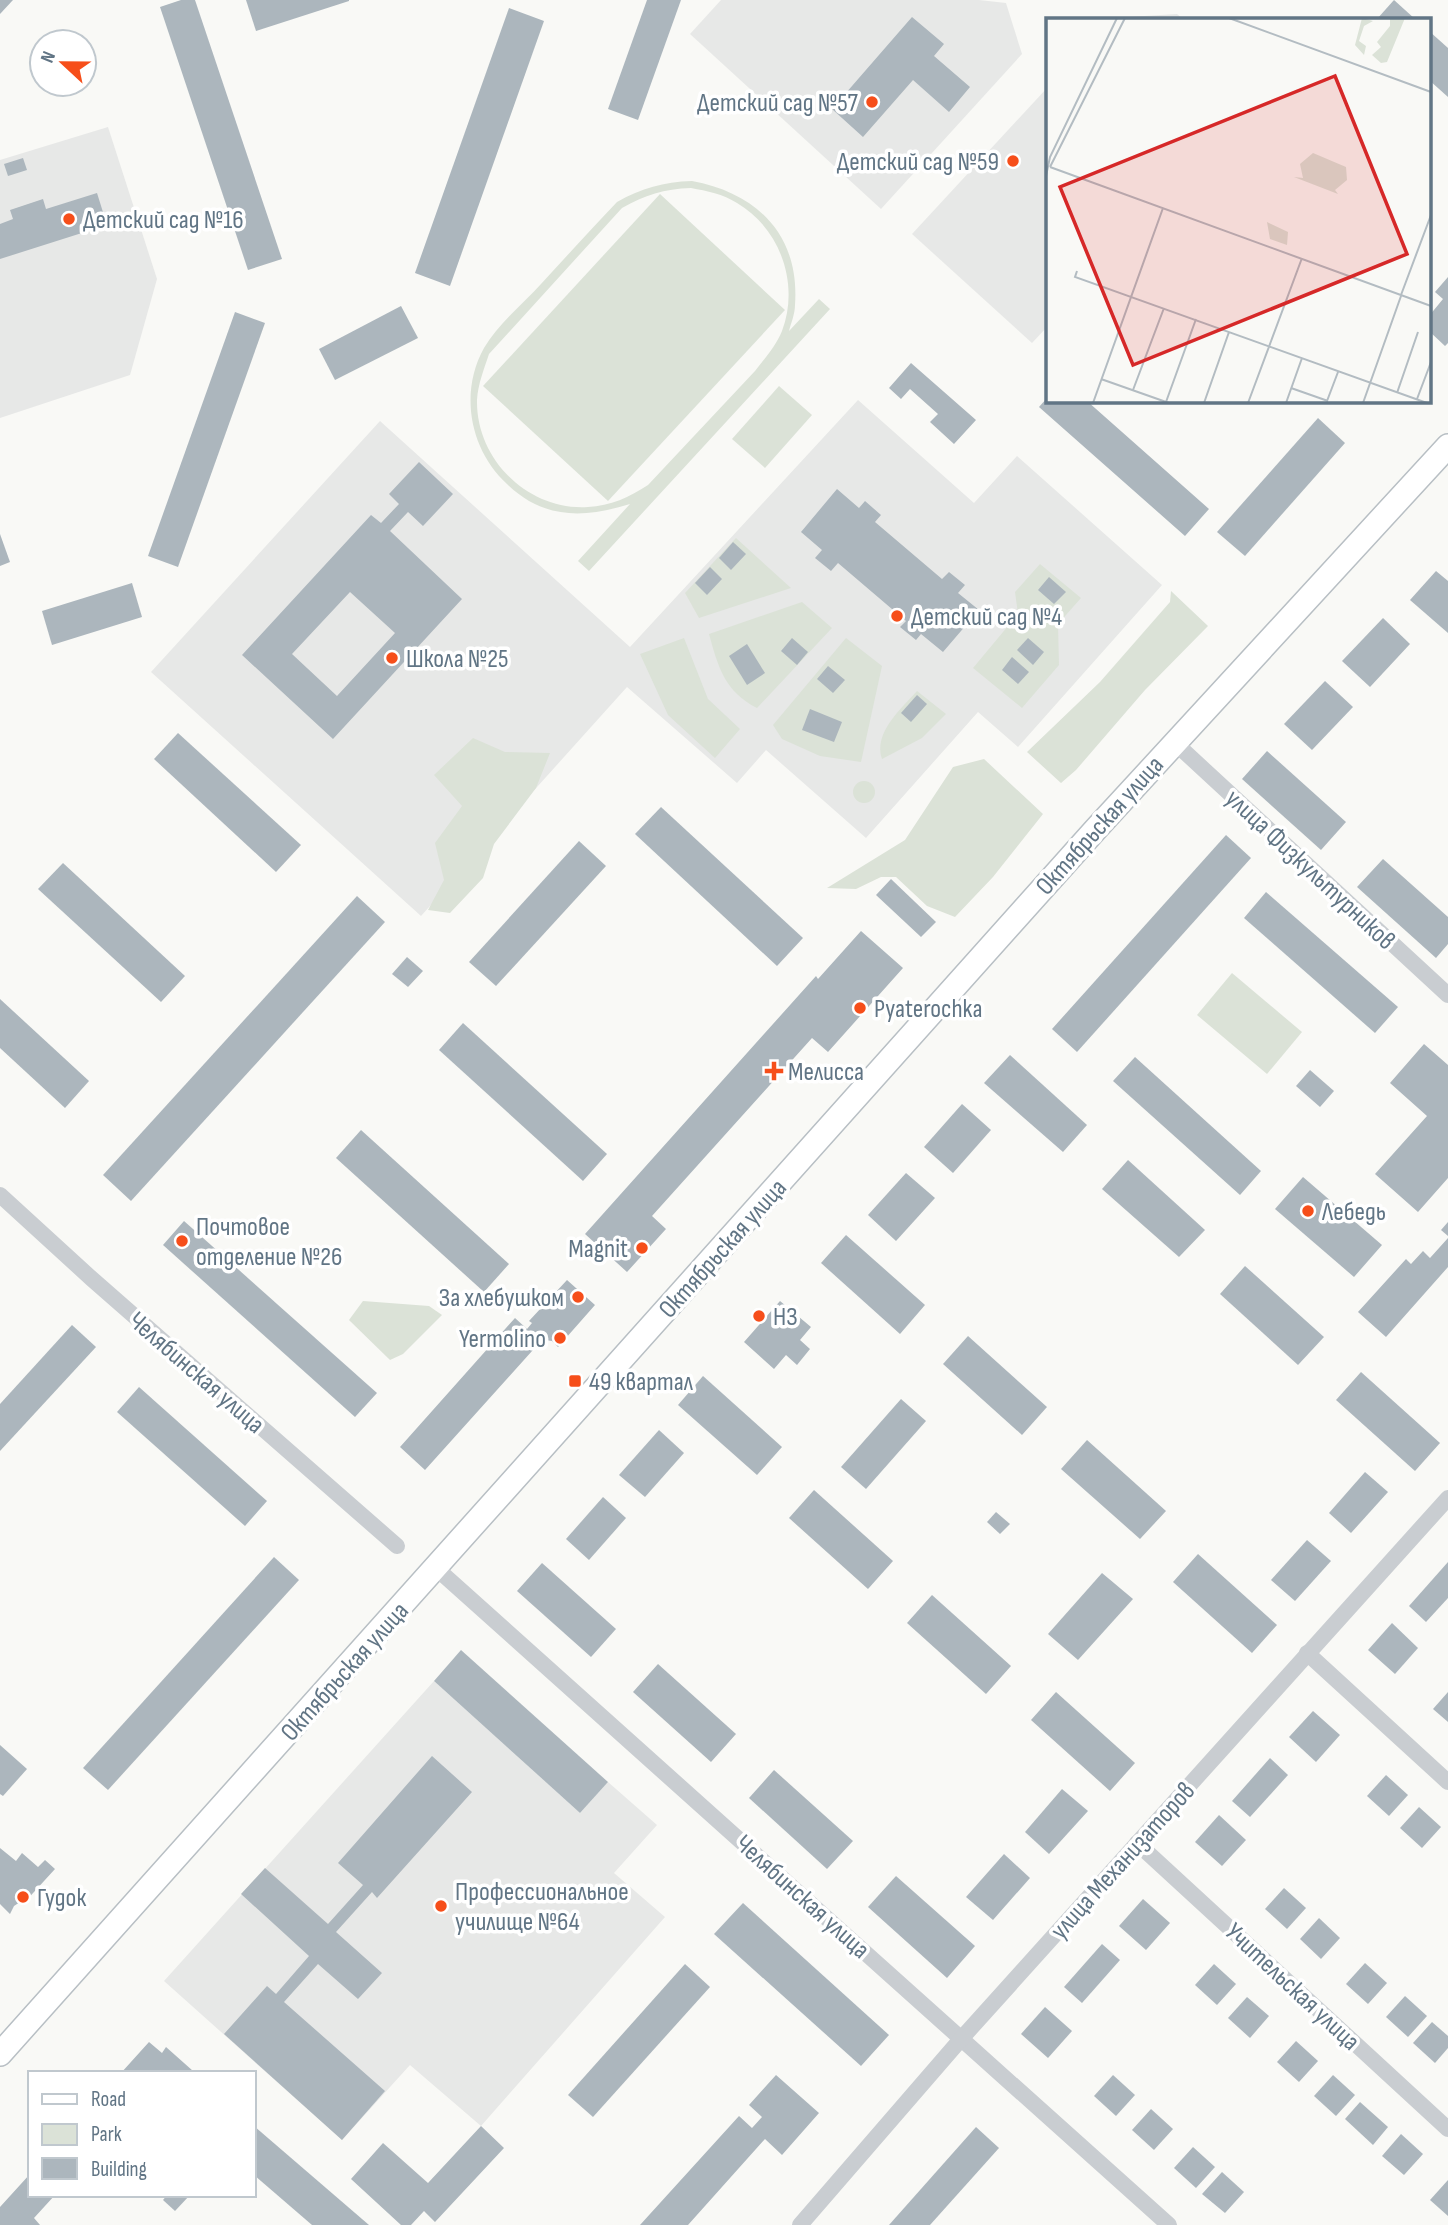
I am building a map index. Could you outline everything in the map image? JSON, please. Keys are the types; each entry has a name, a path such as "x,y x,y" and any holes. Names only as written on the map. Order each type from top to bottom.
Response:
{"main road":[{"name":"Октябрьская улица","path":"0,2054 1174,742 1448,446"}],"street":[{"name":"улица Физкультурников","path":"1174,742 1448,995"},
{"name":"Челябинская улица","path":"0,1195 397,1546"},
{"name":"улица Механизаторов","path":"800,2225 961,2039 1448,1498"},
{"name":"Челябинская улица","path":"436,1568 1169,2225"},
{"path":"1307,1653 1448,1782"},
{"name":"Учительская улица","path":"1137,1843 1448,2129"}],"shaded area":[{"name":"Детский сад №57","path":"721,0 979,0 1006,3 1022,54 881,209 690,34"},
{"path":"1177,14 1182,18 1112,18"},
{"name":"Детский сад №59","path":"1046,89 1046,328 1032,343 912,234"},
{"name":"Детский сад №16","path":"108,127 157,279 130,375 0,418 0,160"},
{"path":"858,400 974,503 1017,456 1162,585 1018,747 978,712 866,838 766,750 737,783 627,687 421,916 151,672 380,421 630,647"},
{"name":"Профессиональное училище №64","path":"434,1681 580,1813 608,1782 657,1825 614,1873 665,1917 481,2126 410,2065 342,2140 164,1981"}],"green space":[{"path":"692,181 736,196 770,221 782,238 795,280 795,308 789,331 819,299 830,309 589,571 578,561 630,504 597,512 566,513 536,504 507,484 484,455 472,420 472,383 476,365 496,331 617,202 662,184","holes":["691,188 721,195 737,203 765,227 775,242 787,276 789,295 787,313 777,342 755,371 648,485 612,503 588,507 566,506 527,491 496,461 479,422 477,400 489,354 622,208 663,191"]},
{"path":"660,194 785,310 608,501 483,386"},
{"path":"779,386 812,415 765,468 732,439"},
{"path":"736,538 791,588 699,618 685,593"},
{"path":"1040,564 1081,598 1058,624 1059,665 1022,708 973,668 1018,614 1015,592"},
{"path":"1171,591 1208,626 1145,690 1076,770 1061,783 1027,752 1100,682 1170,602"},
{"path":"802,602 832,628 757,708 737,694 724,677 709,634"},
{"path":"684,638 708,699 740,729 715,758 668,715 640,654"},
{"path":"846,638 882,666 861,762 820,756 782,739 773,725"},
{"path":"917,691 946,714 922,738 882,759 880,749 885,731"},
{"path":"473,738 505,752 550,753 536,788 494,844 483,878 450,913 428,910 444,880 435,843 462,806 434,775"},
{"path":"984,759 1043,814 993,877 955,917 927,906 896,877 881,877 856,889 827,888 905,840 953,767"},
{"path":"864,781 872,784 875,792 872,800 864,803 856,800 853,792 856,784"},
{"path":"1232,973 1302,1032 1267,1074 1197,1015"},
{"path":"363,1301 429,1306 442,1315 403,1354 390,1360 349,1320"}],"building":[{"path":"0,0 13,0 0,14"},
{"path":"181,0 195,0 282,259 248,270 160,7"},
{"path":"246,0 349,0 349,1 256,31"},
{"path":"647,0 681,0 638,120 608,109"},
{"path":"1394,0 1414,18 1378,18"},
{"path":"509,8 544,21 450,286 415,273"},
{"path":"912,17 944,44 934,56 970,87 949,112 913,80 863,137 832,109"},
{"path":"1430,32 1448,48 1448,97 1430,81"},
{"path":"23,158 27,170 8,176 4,164"},
{"path":"97,193 107,225 0,259 0,224 13,219 10,210 43,199 46,209"},
{"path":"1448,277 1448,343 1445,346 1430,332 1430,315 1443,299 1435,292"},
{"path":"401,306 418,338 335,380 319,349"},
{"path":"235,312 265,323 178,567 148,556"},
{"path":"911,363 976,420 954,444 930,422 938,414 910,389 901,399 889,388"},
{"path":"1046,399 1046,402 1088,402 1209,509 1185,536 1039,407"},
{"path":"1318,418 1345,443 1245,556 1217,532"},
{"path":"419,462 453,494 423,526 408,512 390,531 462,599 333,739 242,655 371,515 381,523 399,504 389,494","holes":["350,592 395,633 337,696 292,654"]},
{"path":"837,489 859,508 865,501 881,515 875,522 942,579 949,572 965,585 958,593 979,610 943,652 921,634 916,640 900,627 906,621 838,563 831,571 815,558 822,550 801,532"},
{"path":"0,534 10,562 0,566"},
{"path":"733,542 746,554 731,570 719,558"},
{"path":"710,567 722,579 707,595 695,583"},
{"path":"1436,571 1448,581 1448,633 1410,600"},
{"path":"1049,577 1066,592 1054,604 1038,590"},
{"path":"132,583 142,617 52,645 42,611"},
{"path":"1383,618 1410,644 1370,687 1342,661"},
{"path":"792,638 808,652 797,665 781,651"},
{"path":"1028,638 1044,652 1033,665 1017,650"},
{"path":"747,644 765,673 747,685 729,656"},
{"path":"1012,657 1029,672 1018,684 1002,670"},
{"path":"828,666 845,680 833,693 817,679"},
{"path":"1325,681 1353,707 1312,750 1284,724"},
{"path":"917,695 927,704 911,722 901,713"},
{"path":"810,709 842,722 834,742 802,730"},
{"path":"178,733 301,845 276,872 154,759"},
{"path":"1267,751 1346,822 1321,850 1242,779"},
{"path":"661,807 803,938 777,966 635,834"},
{"path":"1226,835 1251,858 1077,1052 1052,1029"},
{"path":"579,841 606,866 496,986 469,962"},
{"path":"1383,859 1448,917 1448,944 1436,958 1357,887"},
{"path":"63,863 185,976 161,1002 38,889"},
{"path":"891,879 936,922 921,937 876,895"},
{"path":"1266,892 1398,1007 1375,1033 1244,918"},
{"path":"357,896 385,922 131,1201 103,1175"},
{"path":"861,931 903,968 828,1052 812,1038 652,1216 666,1229 627,1272 585,1234 816,976 818,979"},
{"path":"407,957 423,971 408,987 392,974"},
{"path":"0,999 89,1081 65,1108 0,1048"},
{"path":"463,1023 607,1154 583,1181 439,1050"},
{"path":"1424,1044 1448,1065 1448,1178 1418,1212 1375,1174 1427,1116 1390,1083"},
{"path":"1010,1055 1087,1125 1063,1152 984,1083"},
{"path":"1135,1057 1261,1171 1240,1195 1113,1081"},
{"path":"1310,1070 1334,1091 1320,1107 1296,1086"},
{"path":"962,1104 991,1130 953,1173 924,1147"},
{"path":"361,1130 509,1264 484,1292 336,1158"},
{"path":"1128,1160 1205,1230 1179,1257 1102,1189"},
{"path":"906,1173 935,1198 896,1241 868,1215"},
{"path":"1303,1177 1382,1245 1354,1277 1275,1209"},
{"path":"184,1221 377,1393 355,1417 163,1245"},
{"path":"1448,1222 1448,1236 1441,1230"},
{"path":"846,1235 925,1305 900,1334 821,1263"},
{"path":"1448,1238 1448,1267 1386,1337 1358,1312 1406,1259 1411,1264 1423,1251 1430,1258"},
{"path":"1245,1266 1324,1337 1298,1365 1220,1294"},
{"path":"567,1280 595,1305 558,1347 552,1341 537,1339 541,1341 425,1470 400,1447 515,1318 527,1329 532,1323 529,1321"},
{"path":"780,1301 811,1327 800,1340 810,1349 797,1365 786,1355 774,1369 744,1342"},
{"path":"72,1325 96,1347 0,1451 0,1404"},
{"path":"968,1336 1047,1407 1022,1435 943,1364"},
{"path":"1361,1372 1440,1443 1415,1471 1336,1400"},
{"path":"703,1376 782,1447 757,1475 678,1405"},
{"path":"139,1387 267,1501 245,1526 117,1412"},
{"path":"901,1399 926,1421 866,1489 841,1467"},
{"path":"659,1430 684,1453 645,1497 619,1475"},
{"path":"1087,1440 1166,1511 1140,1539 1061,1469"},
{"path":"1365,1472 1388,1492 1351,1533 1329,1513"},
{"path":"814,1490 893,1561 868,1589 789,1518"},
{"path":"603,1497 626,1518 589,1560 566,1539"},
{"path":"996,1512 1010,1524 1000,1534 987,1522"},
{"path":"1307,1540 1331,1561 1295,1601 1271,1580"},
{"path":"1198,1554 1277,1625 1252,1653 1173,1582"},
{"path":"274,1557 299,1580 108,1790 83,1768"},
{"path":"1448,1562 1448,1598 1426,1622 1409,1606"},
{"path":"542,1563 616,1629 591,1657 517,1591"},
{"path":"1102,1573 1133,1599 1078,1660 1048,1634"},
{"path":"932,1595 1011,1666 986,1694 907,1623"},
{"path":"1392,1623 1418,1648 1395,1674 1368,1650"},
{"path":"461,1650 608,1782 580,1813 434,1681"},
{"path":"658,1664 736,1734 711,1762 633,1692"},
{"path":"1056,1692 1135,1763 1110,1791 1031,1720"},
{"path":"1448,1692 1448,1722 1433,1709"},
{"path":"1313,1711 1340,1735 1316,1762 1289,1737"},
{"path":"0,1745 27,1769 3,1796 0,1794"},
{"path":"432,1756 472,1792 377,1898 372,1892 336,1932 382,1973 358,1999 318,1964 284,2002 385,2091 342,2140 224,2034 267,1986 276,1994 309,1956 241,1894 265,1868 328,1924 363,1885 338,1863"},
{"path":"1270,1758 1288,1775 1250,1817 1232,1801"},
{"path":"774,1770 853,1841 827,1869 749,1798"},
{"path":"1386,1775 1408,1795 1389,1816 1367,1796"},
{"path":"1062,1789 1088,1811 1049,1854 1025,1832"},
{"path":"1419,1807 1441,1827 1422,1848 1400,1828"},
{"path":"1219,1815 1246,1840 1222,1866 1195,1842"},
{"path":"0,1848 16,1861 22,1853 38,1867 45,1860 55,1869 23,1904 20,1902 14,1906 10,1914 0,1904"},
{"path":"1004,1854 1030,1878 993,1920 966,1897"},
{"path":"896,1876 975,1946 947,1978 868,1907"},
{"path":"1284,1888 1306,1908 1287,1929 1265,1909"},
{"path":"1143,1899 1170,1923 1146,1950 1119,1926"},
{"path":"743,1903 889,2035 861,2066 714,1934"},
{"path":"1319,1918 1340,1938 1321,1959 1300,1939"},
{"path":"1102,1944 1120,1960 1082,2003 1064,1987"},
{"path":"1365,1963 1387,1983 1368,2004 1346,1984"},
{"path":"685,1964 710,1987 593,2117 568,2095"},
{"path":"1214,1964 1236,1984 1217,2005 1195,1985"},
{"path":"1405,1996 1427,2016 1408,2037 1386,2017"},
{"path":"1247,1997 1269,2016 1250,2038 1228,2018"},
{"path":"1045,2007 1072,2031 1048,2058 1021,2034"},
{"path":"1432,2022 1448,2036 1448,2048 1435,2063 1413,2043"},
{"path":"1296,2041 1318,2061 1299,2082 1277,2062"},
{"path":"149,2042 162,2053 166,2047 193,2071 123,2071"},
{"path":"776,2075 819,2113 782,2155 765,2139 688,2225 640,2225 739,2116 752,2128 762,2117 749,2105"},
{"path":"1113,2075 1135,2095 1116,2116 1094,2096"},
{"path":"1333,2075 1355,2095 1336,2116 1314,2096"},
{"path":"1360,2102 1388,2127 1373,2145 1345,2119"},
{"path":"1151,2109 1173,2129 1154,2150 1132,2130"},
{"path":"481,2126 504,2148 435,2222 424,2211 411,2225 401,2225 351,2179 383,2143 428,2183"},
{"path":"976,2127 999,2148 930,2225 889,2225"},
{"path":"256,2128 369,2225 312,2225 256,2177"},
{"path":"1401,2134 1423,2154 1404,2175 1382,2156"},
{"path":"1193,2147 1215,2167 1196,2188 1174,2168"},
{"path":"1222,2172 1244,2192 1225,2213 1202,2194"},
{"path":"28,2176 28,2197 53,2197 34,2218 40,2225 0,2225 0,2207"},
{"path":"1448,2180 1448,2216 1430,2200"},
{"path":"165,2197 188,2197 175,2211 163,2200"}],"place":[{"name":"Детский сад №57","path":"872,102"},
{"name":"Детский сад №59","path":"1013,161"},
{"name":"Детский сад №16","path":"69,219"},
{"name":"Детский сад №4","path":"897,616"},
{"name":"Школа №25","path":"392,658"},
{"name":"Pyaterochka","path":"860,1008"},
{"name":"Мелисса","path":"774,1071"},
{"name":"Лебедь","path":"1308,1211"},
{"name":"Почтовое отделение №26","path":"182,1241"},
{"name":"Magnit","path":"642,1248"},
{"name":"За хлебушком","path":"578,1297"},
{"name":"НЗ","path":"759,1316"},
{"name":"Yermolino","path":"560,1338"},
{"name":"49 квартал","path":"575,1381"},
{"name":"Гудок","path":"23,1897"},
{"name":"Профессиональное училище №64","path":"441,1906"}]}
